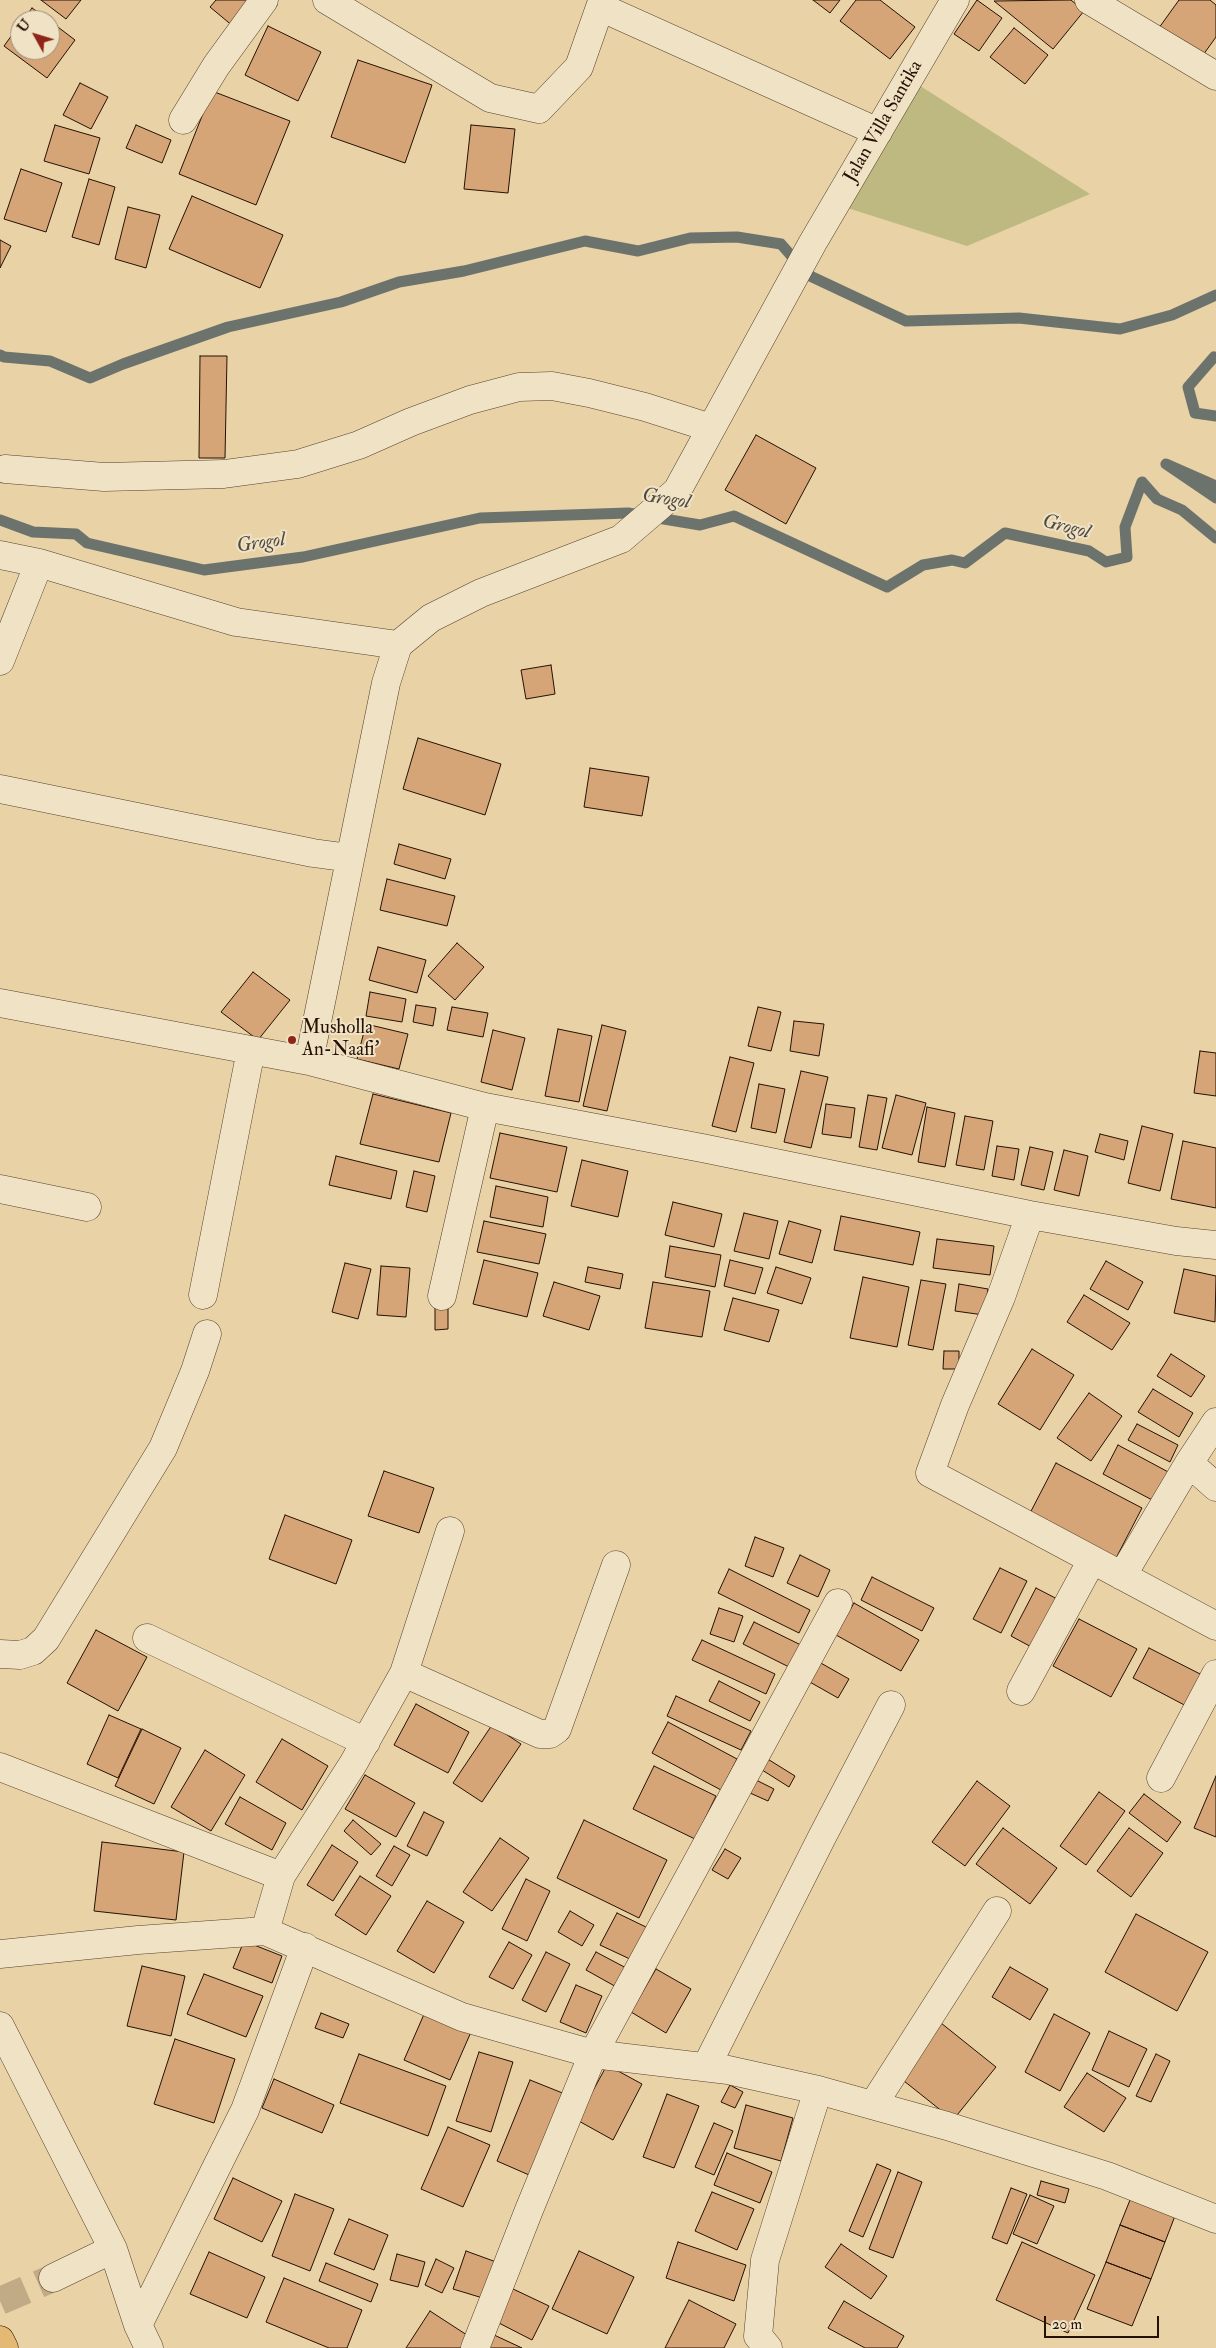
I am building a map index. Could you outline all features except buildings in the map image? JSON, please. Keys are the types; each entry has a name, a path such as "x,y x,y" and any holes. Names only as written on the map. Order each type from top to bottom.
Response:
{"highway":[{"path":"0,2340 4,2348"}],"street":[{"path":"183,120 216,66 264,0"},
{"path":"327,0 490,98 539,109 579,67 601,4 878,132"},
{"name":"Jalan Villa Santika","path":"398,646 431,618 481,593 620,539 676,491 812,244 955,0"},
{"path":"1089,0 1216,76"},
{"path":"5,469 113,477 224,474 298,464 359,445 411,422 470,400 519,387 552,386 645,407 711,428"},
{"path":"0,556 40,563 236,622 398,646 386,683 309,1061"},
{"path":"0,661 40,563"},
{"path":"0,789 313,853 350,858"},
{"path":"0,1003 309,1061 485,1107 702,1148 1030,1215 1176,1241 1216,1245"},
{"path":"204,1295 251,1050"},
{"path":"442,1296 485,1107"},
{"path":"0,1189 87,1207"},
{"path":"1030,1215 1001,1297 955,1405 930,1473 1216,1626"},
{"path":"0,1654 20,1656 33,1651 46,1639 163,1448 195,1371 207,1334"},
{"path":"1122,1576 1189,1463 1216,1422"},
{"path":"1189,1463 1216,1487"},
{"path":"265,1931 281,1876 366,1742 404,1673 450,1531"},
{"path":"1021,1691 1092,1560"},
{"path":"404,1673 540,1734 550,1734 557,1729 616,1565"},
{"path":"476,2348 529,2210 593,2054 838,1603"},
{"path":"147,1638 366,1742"},
{"path":"1160,1778 1216,1674"},
{"path":"706,2067 891,1705"},
{"path":"0,1767 281,1876"},
{"path":"873,2105 997,1911"},
{"path":"0,1954 138,1940 265,1931 462,2017 593,2054 706,2067 818,2090 1107,2176 1216,2219"},
{"path":"143,2336 245,2110 305,1947"},
{"path":"0,2026 113,2249 143,2336"},
{"path":"760,2344 765,2260 818,2090"},
{"path":"53,2278 113,2249"}],"shaded area":[{"path":"914,82 1090,194 967,246 835,204"}],"waterway":[{"name":"Grogol","path":"0,355 4,357 50,361 90,378 123,364 228,327 341,302 399,282 464,271 585,241 638,251 690,238 737,237 781,244 808,275 906,321 1019,318 1120,329 1172,315 1216,295"},
{"name":"Grogol","path":"1216,358 1214,357 1188,387 1195,413 1216,416"},
{"name":"Grogol","path":"1216,486 1166,464 1216,498"},
{"name":"Grogol","path":"0,520 33,532 76,534 87,543 204,570 303,557 480,518 628,513 700,525 734,516 887,587 923,565 952,560 965,563 1005,533 1089,551 1106,562 1127,557 1125,527 1142,482 1157,499 1182,510 1216,538"}],"tunnel":[{"path":"0,2301 53,2278"}],"place":[{"name":"Musholla An-Naafi'","path":"292,1040"}]}
